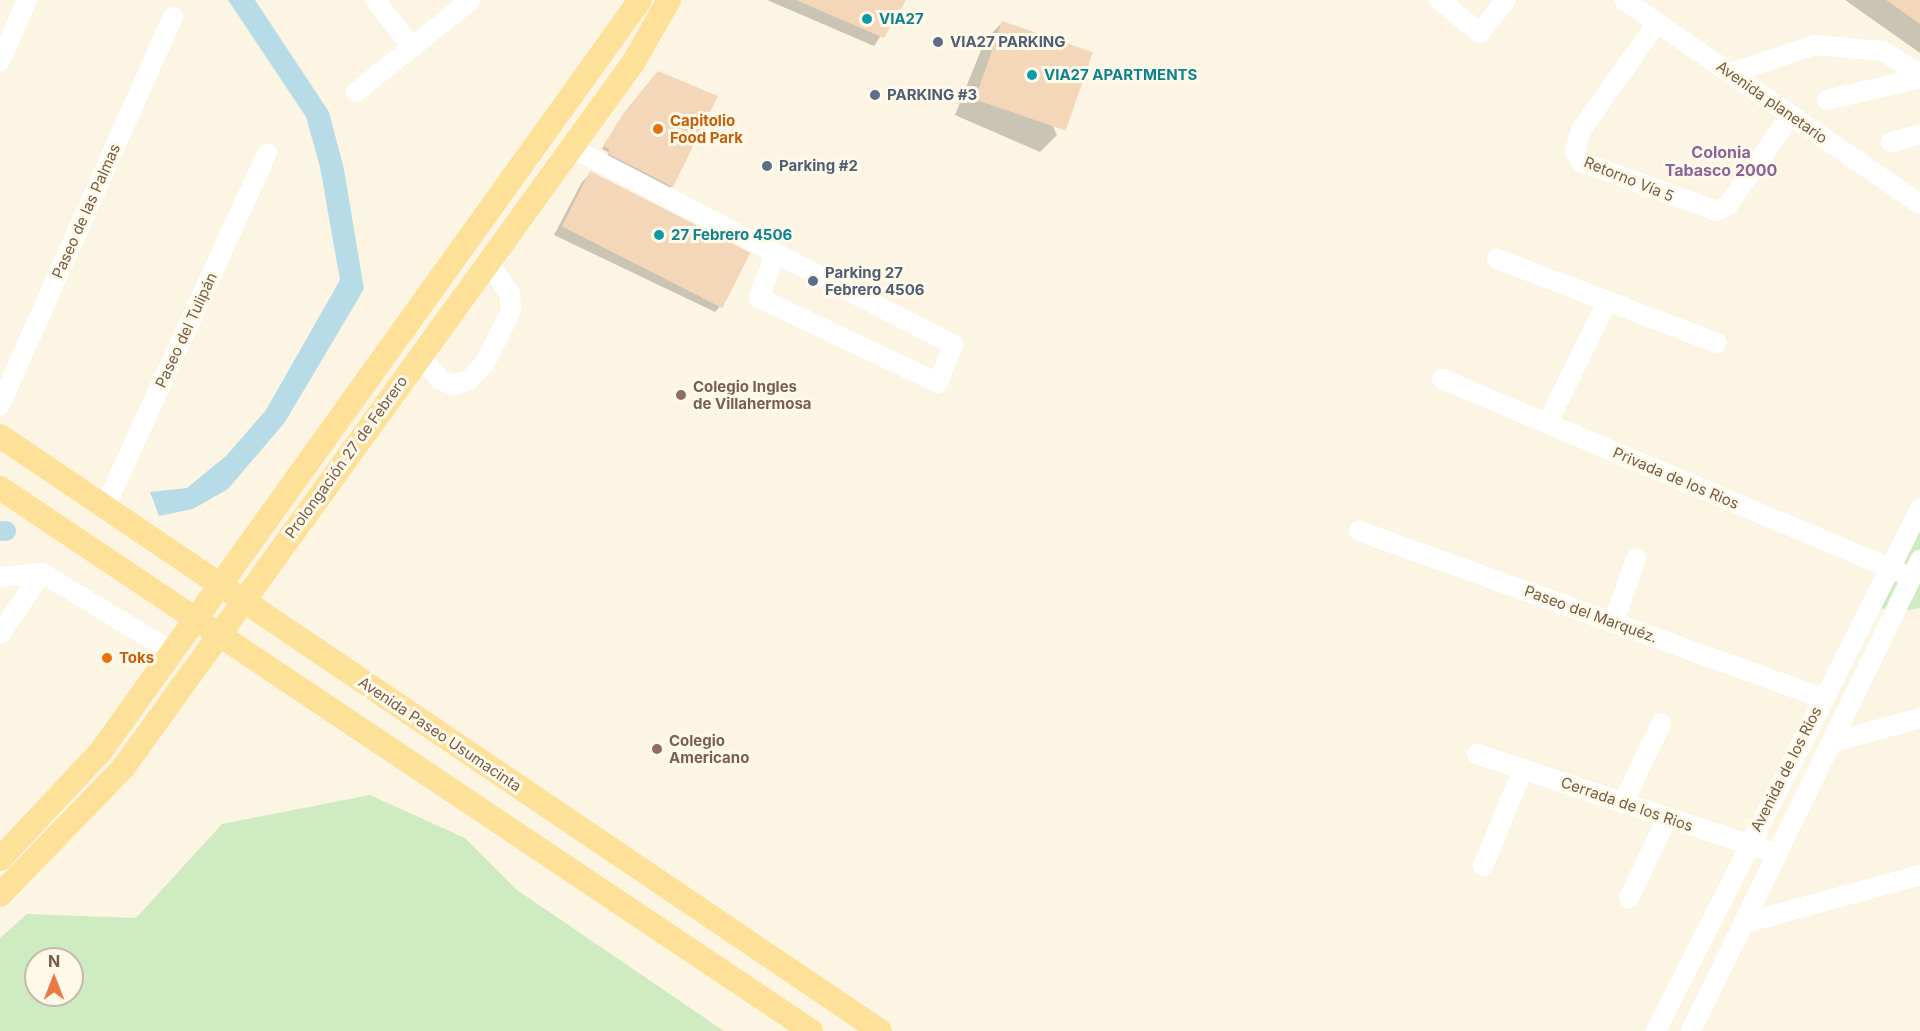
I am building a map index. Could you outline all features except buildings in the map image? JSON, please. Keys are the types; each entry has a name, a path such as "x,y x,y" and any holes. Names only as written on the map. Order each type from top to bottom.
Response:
{"main road":[{"name":"Prolongación 27 de Febrero","path":"0,859 101,751 218,584 640,0"},
{"name":"Prolongación 27 de Febrero","path":"0,895 123,768 651,37 669,0"},
{"name":"Avenida Paseo Usumacinta","path":"0,436 242,602 880,1031"},
{"path":"0,488 196,616 811,1031"}],"street":[{"path":"0,61 27,0"},
{"path":"375,0 412,46"},
{"path":"356,92 471,0"},
{"path":"1439,0 1480,33 1506,0"},
{"name":"Avenida planetario","path":"1624,0 1920,204"},
{"name":"Paseo de las Palmas","path":"0,405 172,17"},
{"name":"Retorno Vía 5","path":"1657,23 1581,130 1575,151 1581,162 1716,211 1726,207 1791,115"},
{"path":"1731,74 1814,45 1883,51 1920,76"},
{"path":"1827,100 1920,76"},
{"path":"1891,142 1920,135"},
{"path":"570,147 953,345 938,383 759,298 775,253"},
{"name":"Paseo del Tulipán","path":"105,507 267,153"},
{"path":"1497,259 1717,344"},
{"path":"420,355 440,380 454,385 470,380 485,363 511,311 510,294 487,261"},
{"path":"1547,424 1607,302"},
{"name":"Privada de los Rios","path":"1442,379 1889,568 1915,568"},
{"name":"Avenida de los Rios","path":"1656,1031 1822,698 1920,509"},
{"name":"Paseo del Marquéz.","path":"1359,531 1822,698"},
{"path":"1613,622 1636,559"},
{"name":"Avenida de los Rios","path":"1691,1031 1833,742 1915,568"},
{"path":"0,634 42,573"},
{"path":"0,578 42,573 171,651"},
{"path":"1833,742 1920,718"},
{"path":"1623,803 1661,724"},
{"name":"Cerrada de los Rios","path":"1477,754 1778,854"},
{"path":"1483,866 1524,770"},
{"path":"1629,898 1667,818"},
{"path":"1745,923 1920,875"}],"green space":[{"path":"1920,509 1920,608 1893,613 1871,604"},
{"path":"370,795 465,838 517,890 724,1031 0,1031 0,938 27,914 136,918 222,824"}],"water":[{"path":"228,0 255,0 329,112 344,169 364,289 285,422 228,489 193,509 159,516 150,492 187,488 227,455 266,410 340,280 320,167 306,117"}],"waterway":[{"path":"0,531 6,531"}],"place":[{"name":"VIA27","path":"867,19"},
{"name":"VIA27 PARKING","path":"938,42"},
{"name":"VIA27 APARTMENTS","path":"1032,75"},
{"name":"PARKING #3","path":"875,95"},
{"name":"Capitolio Food Park","path":"658,129"},
{"name":"Parking #2","path":"767,166"},
{"name":"27 Febrero 4506","path":"659,235"},
{"name":"Parking 27 Febrero 4506","path":"813,281"},
{"name":"Colegio Ingles de Villahermosa","path":"681,395"},
{"name":"Toks","path":"107,658"},
{"name":"Colegio Americano","path":"657,749"}],"district":[{"name":"Colonia Tabasco 2000","path":"1721,161"}]}
